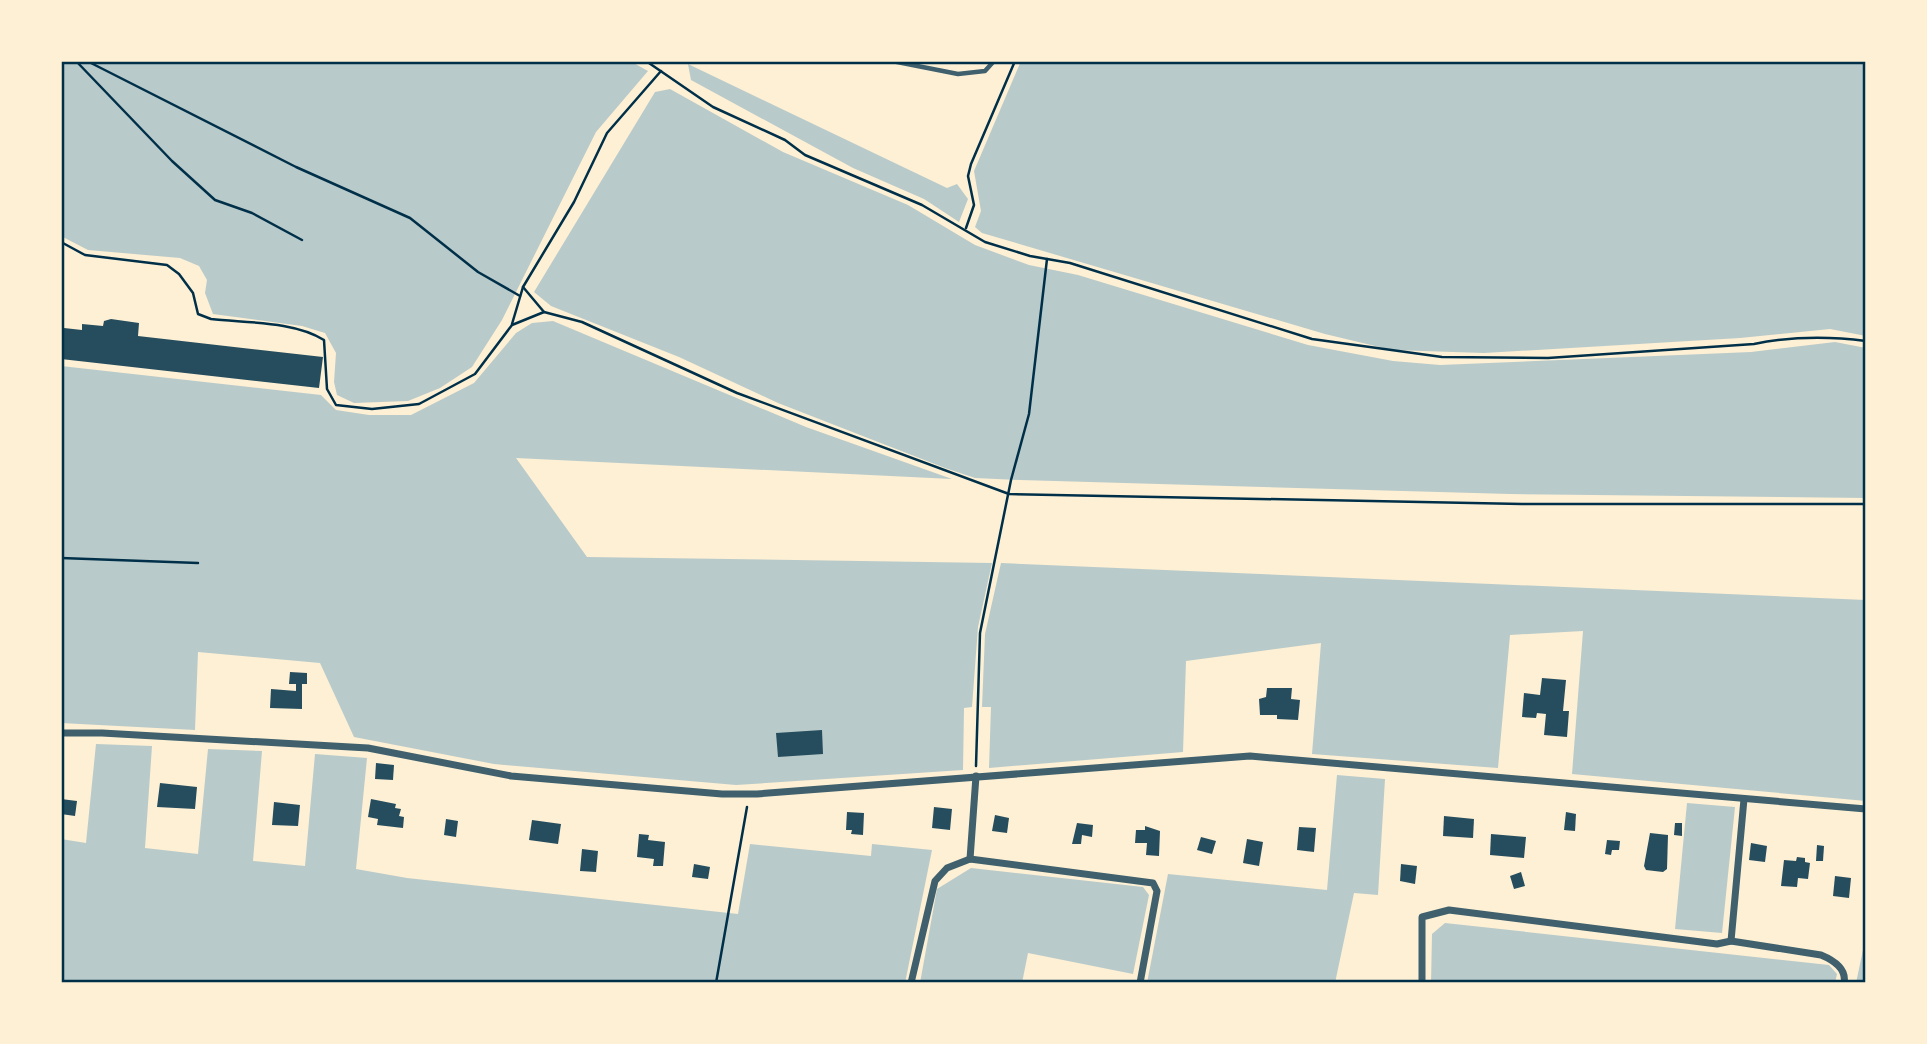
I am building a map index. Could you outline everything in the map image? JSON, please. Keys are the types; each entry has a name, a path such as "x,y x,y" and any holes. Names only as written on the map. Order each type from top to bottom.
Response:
{"street":[{"path":"61,733 368,748 511,776 748,794 1250,756 1866,809"},
{"path":"970,859 976,776"},
{"path":"1731,941 1744,799"},
{"path":"911,983 935,881 947,868 970,859 1153,883 1157,891 1140,983"},
{"path":"1422,983 1422,917 1449,911 1717,944 1731,941 1821,955 1842,969 1844,983"}],"lane":[{"path":"892,61 958,74 985,71 994,61"}],"path":[{"path":"76,61 172,161 215,200 251,214 302,240"},
{"path":"87,61 296,167 410,218 478,272 520,296"},
{"path":"646,61 713,107 785,140 805,155 922,205 985,242 1070,263 1312,339 1442,357 1548,358 1827,336 1866,341"},
{"path":"965,229 974,205 968,176 971,164 1015,61"},
{"path":"61,242 85,255 167,265 179,274 193,293 198,314 211,319 301,330 317,335 324,340 327,389 336,405 372,409 419,404 475,374 512,325 523,287 574,202 607,133 662,71"},
{"path":"976,776 980,633 1029,414 1047,259"},
{"path":"523,287 544,312 582,322 782,411 1009,494 1522,504 1866,504"},
{"path":"512,325 544,312"},
{"path":"61,558 198,563"},
{"path":"716,983 748,794"}],"shaded area":[{"path":"61,61 630,61 648,71 596,132 502,320 472,367 440,388 408,401 354,403 337,395 334,382 336,353 325,333 302,326 213,314 205,293 207,280 199,266 180,258 88,250 61,236"},
{"path":"1021,61 1866,61 1866,336 1830,329 1740,338 1484,353 1392,350 1325,334 982,233 975,227 981,211 974,171"},
{"path":"688,64 947,188 957,184 968,199 959,222 924,199 853,168 691,80"},
{"path":"670,89 783,152 908,205 975,245 1029,265 1078,275 1308,345 1393,361 1440,365 1751,352 1835,342 1866,348 1866,498 1510,494 1020,480 975,478 945,468 778,403 679,357 551,306 534,292 655,92"},
{"path":"553,321 806,427 952,479 516,458 587,557 992,563 978,627 972,707 964,708 963,770 736,785 494,764 354,737 320,663 198,652 195,730 61,723 61,366 321,395 336,410 369,415 411,415 474,383 516,333 532,323"},
{"path":"1001,563 1866,600 1866,801 1572,774 1583,631 1510,635 1498,768 1312,754 1321,643 1186,661 1183,752 989,768 991,707 982,707 985,634"},
{"path":"96,744 152,746 145,848 198,854 208,749 262,751 253,861 305,866 315,754 367,758 356,869 407,878 738,914 750,844 871,856 872,844 932,850 905,983 61,983 61,839 86,843"},
{"path":"1337,775 1385,779 1378,895 1354,893 1335,983 1147,983 1168,874 1327,890"},
{"path":"1687,803 1735,807 1722,933 1675,929"},
{"path":"971,868 1143,887 1149,895 1133,974 1028,953 1022,983 920,983 937,889"},
{"path":"1445,923 1829,965 1837,974 1835,983 1431,983 1432,934"},
{"path":"1863,950 1866,951 1866,983 1856,983"}],"building":[{"path":"111,319 139,323 138,336 323,357 319,388 61,359 64,328 82,330 82,324 103,326 104,321"},
{"path":"290,672 307,673 307,684 302,684 302,709 270,708 271,689 296,691 296,684 289,684"},
{"path":"1542,678 1566,680 1563,711 1569,711 1567,737 1544,735 1546,714 1537,713 1536,718 1522,717 1524,693 1540,695"},
{"path":"1267,688 1292,688 1291,699 1300,700 1298,720 1277,719 1277,715 1260,715 1259,699 1266,697"},
{"path":"822,730 823,754 778,757 776,733"},
{"path":"376,763 394,765 393,780 375,779"},
{"path":"160,783 197,787 195,809 157,807"},
{"path":"61,799 77,801 75,816 61,814"},
{"path":"371,799 396,804 395,808 401,809 399,816 404,817 403,828 377,825 378,819 368,817"},
{"path":"274,802 300,805 298,826 272,825"},
{"path":"934,807 952,809 950,830 932,828"},
{"path":"847,812 864,813 863,835 851,834 852,830 846,830"},
{"path":"1566,812 1576,814 1575,831 1564,830"},
{"path":"995,815 1009,818 1007,833 992,831"},
{"path":"1444,816 1474,819 1473,838 1443,836"},
{"path":"446,819 458,821 456,837 444,835"},
{"path":"532,820 561,824 558,844 529,840"},
{"path":"1077,823 1093,825 1092,837 1082,835 1081,844 1072,844"},
{"path":"1675,823 1682,823 1682,836 1674,835"},
{"path":"1145,826 1160,831 1159,856 1146,855 1147,843 1135,843 1136,830 1145,830"},
{"path":"1299,827 1316,828 1314,852 1297,850"},
{"path":"1650,833 1668,835 1667,869 1663,872 1646,870 1644,866"},
{"path":"639,834 649,835 648,840 665,842 663,866 653,866 654,859 637,857"},
{"path":"1491,834 1526,837 1524,858 1490,855"},
{"path":"1201,837 1216,841 1212,854 1197,850"},
{"path":"1247,839 1263,842 1259,866 1243,863"},
{"path":"1607,840 1620,841 1619,850 1612,850 1611,855 1605,854"},
{"path":"1751,843 1767,846 1765,862 1749,860"},
{"path":"1817,845 1824,846 1823,861 1816,861"},
{"path":"582,849 598,851 596,872 580,871"},
{"path":"1797,857 1805,858 1805,862 1810,863 1808,879 1798,878 1797,887 1781,886 1784,860 1796,861"},
{"path":"694,864 710,867 708,879 692,877"},
{"path":"1401,864 1417,866 1415,884 1400,881"},
{"path":"1521,872 1525,886 1514,889 1510,876"},
{"path":"1835,876 1851,878 1849,898 1833,896"}]}
